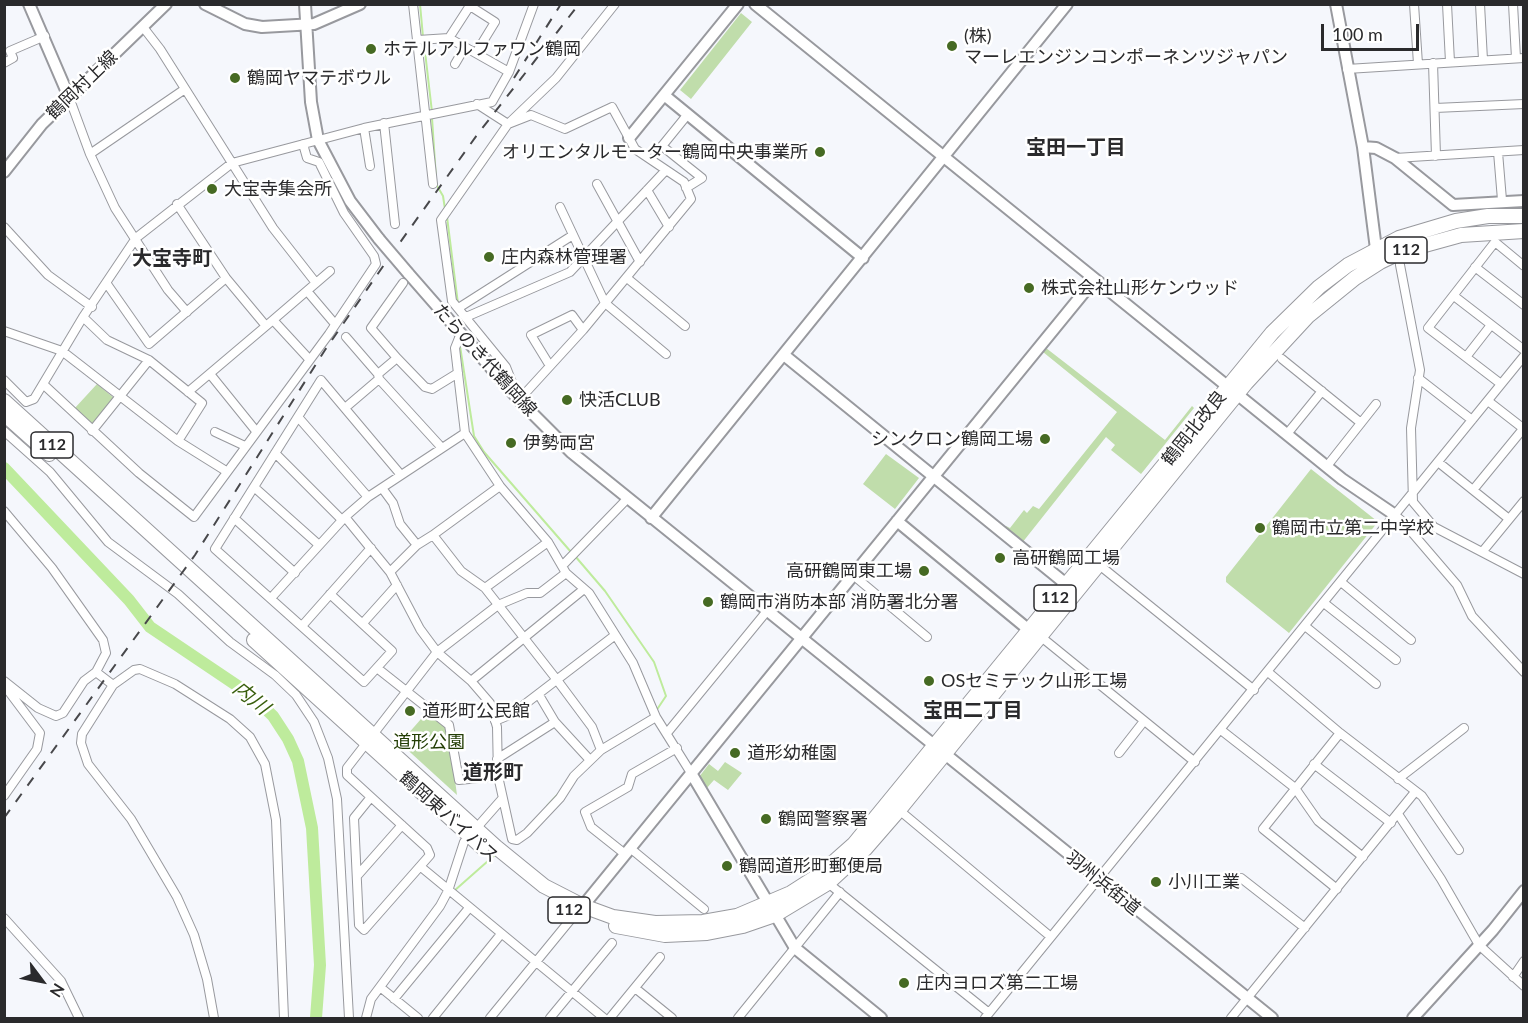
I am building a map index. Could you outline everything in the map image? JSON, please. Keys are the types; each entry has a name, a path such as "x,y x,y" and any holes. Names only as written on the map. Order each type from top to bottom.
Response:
{"highway":[{"name":"鶴岡北改良","path":"940,750 1034,633 1098,564 1295,309 1348,265 1399,238 1456,221 1488,216 1524,216"},
{"name":"鶴岡北改良","path":"1034,633 1066,584 1233,391 1330,296 1380,261 1429,242 1461,235 1524,231"},
{"name":"鶴岡東バイパス","path":"4,401 370,738"},
{"name":"鶴岡東バイパス","path":"4,414 518,867 580,910 628,920 681,923 772,909 828,883 866,848 899,810 940,750"},
{"name":"鶴岡東バイパス","path":"772,909 841,856 940,750"}],"street":[{"path":"29,4 45,36 90,154 116,208 168,290 187,312"},
{"name":"鶴岡村上線","path":"4,172 31,136 166,4"},
{"path":"205,4 253,26 306,26 360,4"},
{"name":"たらのき代鶴岡線","path":"305,4 311,102 318,140 350,201 405,278 461,333 519,400 571,452 940,750"},
{"path":"413,4 433,184"},
{"path":"4,380 26,402 34,399 83,317 92,307 136,238 232,163 384,123 492,102 509,72 534,4"},
{"path":"508,124 531,115 565,129 612,107 635,148 684,182 691,199 583,330 519,400 506,367 460,307 452,301 441,220 508,124 556,78 615,4"},
{"path":"629,138 738,4"},
{"path":"755,4 1233,391 1327,466 1395,515 1457,585 1472,615 1524,672"},
{"path":"651,518 1067,4"},
{"path":"1336,4 1363,147 1376,249"},
{"path":"1414,4 1418,64"},
{"path":"1447,4 1450,62"},
{"path":"1480,4 1483,60"},
{"path":"1347,69 1520,58 1513,4"},
{"path":"449,38 470,5 495,22 476,53"},
{"path":"142,27 185,89 273,228 316,283"},
{"path":"4,63 13,58 10,51 45,36"},
{"path":"418,40 449,38 509,72"},
{"path":"455,64 465,47"},
{"path":"1432,63 1436,156"},
{"path":"90,154 185,89"},
{"path":"664,95 863,258"},
{"path":"477,104 508,124"},
{"path":"1435,108 1524,104"},
{"path":"686,188 702,178 662,146 688,114"},
{"path":"384,123 395,224"},
{"path":"364,128 370,166"},
{"path":"43,384 92,431 194,517 376,264 374,256 344,213 319,162 308,158 303,144"},
{"path":"1363,147 1376,148 1395,158 1453,205 1524,201"},
{"path":"1395,158 1524,150"},
{"path":"1498,152 1502,201"},
{"path":"466,317 570,272 666,170"},
{"path":"597,184 640,262"},
{"path":"647,190 669,227"},
{"path":"177,204 226,278 266,326"},
{"path":"560,207 605,303 666,354"},
{"path":"4,226 48,275 92,307"},
{"path":"460,307 573,235"},
{"path":"1501,384 1428,328 1495,242 1524,266"},
{"path":"1400,265 1420,370 1411,428 1413,502 1434,527 1484,551 1524,574"},
{"path":"1475,267 1524,305"},
{"path":"188,392 330,272"},
{"path":"107,284 149,344 226,278"},
{"path":"405,278 371,327 425,387 432,389 458,373"},
{"path":"627,278 685,326"},
{"path":"490,1018 1094,280"},
{"path":"307,291 335,324"},
{"path":"1454,296 1524,350"},
{"path":"550,366 531,335 572,315 583,330"},
{"path":"83,317 107,340 149,360 202,403 178,441"},
{"path":"273,320 309,359"},
{"path":"1466,357 1491,325"},
{"path":"4,331 10,331 62,351 178,441 226,471"},
{"path":"461,333 455,348 465,433 500,486 548,542 564,569 589,592 614,636 633,663 656,717 795,948 881,1018"},
{"path":"346,337 442,448"},
{"path":"784,355 1066,584"},
{"path":"828,883 987,1016 1100,880 1524,356"},
{"path":"345,408 397,358"},
{"path":"1282,359 1361,423"},
{"path":"92,431 149,360"},
{"path":"210,374 256,431"},
{"path":"1418,378 1472,420"},
{"path":"330,594 392,651 364,682 215,549 321,380 401,475"},
{"path":"1287,434 1322,391"},
{"path":"1473,490 1523,429 1488,401"},
{"path":"1327,466 1376,404"},
{"path":"298,417 368,497"},
{"path":"4,431 50,472 108,542 172,589 230,642 276,675 296,695 314,722 328,758 337,799 349,1018"},
{"path":"215,432 245,446"},
{"path":"271,598 344,518 368,497 465,433"},
{"path":"275,453 344,518 371,548 390,572 420,629 437,652 471,681 490,703 495,721 498,776 512,838 517,840 560,798 589,759 656,717"},
{"path":"1438,462 1509,519"},
{"path":"390,572 417,546 500,486"},
{"path":"254,487 319,545"},
{"path":"382,488 393,503 400,524 417,546"},
{"path":"371,797 354,818 359,925 364,930 422,867 429,858 430,852 346,772 437,652 498,605 527,593 540,593 627,499"},
{"path":"1484,551 1524,501"},
{"path":"4,511 52,568 103,640 106,653 96,672 84,681 63,713 56,716 38,708 4,683"},
{"path":"234,518 295,573"},
{"path":"897,521 1195,762"},
{"path":"433,535 461,571 485,588 557,680 592,728 600,750"},
{"path":"485,588 548,542"},
{"path":"302,626 371,548"},
{"path":"1098,564 1254,690"},
{"path":"853,575 927,637"},
{"path":"1341,582 1411,640"},
{"path":"363,623 397,585"},
{"path":"471,681 584,589"},
{"path":"1324,603 1396,660"},
{"path":"667,733 767,610"},
{"path":"1305,626 1376,684"},
{"path":"495,721 512,714 614,636"},
{"path":"377,668 449,725 459,780 498,776"},
{"path":"214,1018 207,979 194,935 177,897 131,819 88,764 81,743 82,734 113,685 126,674 140,669 176,684 230,719 250,737 259,750 271,788 276,820 285,1018"},
{"path":"96,672 113,685"},
{"path":"1268,672 1428,803 1459,850"},
{"path":"4,683 40,733 37,749 4,796"},
{"path":"539,694 555,722 589,759"},
{"path":"1119,753 1144,721"},
{"path":"497,759 555,722"},
{"path":"1398,779 1464,729"},
{"path":"1221,730 1296,788 1318,821 1363,858"},
{"path":"1336,889 1263,829 1340,733"},
{"path":"676,748 632,774 628,787 585,812 591,827 704,909"},
{"name":"羽州浜街道","path":"940,750 1272,1018"},
{"path":"1314,764 1390,823"},
{"path":"1231,1018 1363,858 1414,792"},
{"path":"480,824 502,799"},
{"path":"899,810 1051,937"},
{"path":"1398,814 1441,879 1479,945 1524,986"},
{"path":"357,876 402,825"},
{"path":"366,1018 366,1011 380,987 440,906 448,891 464,842"},
{"path":"422,867 448,891 604,1018"},
{"path":"1242,878 1305,928"},
{"path":"1413,1018 1524,891"},
{"path":"738,1018 840,892"},
{"path":"394,999 469,908"},
{"path":"4,918 61,981 79,1018"},
{"path":"433,1018 501,934"},
{"path":"550,1018 612,943"},
{"path":"610,1018 660,957"},
{"path":"1513,977 1524,962"},
{"path":"380,987 418,1018"},
{"path":"635,988 672,1018"}],"green space":[{"path":"741,13 752,22 691,99 680,90"},
{"path":"1046,348 1165,440 1192,406 1194,408 1141,474 1111,450 1115,445 1106,437 1022,543 1004,528 1006,526 1010,528 1024,510 1027,513 1033,506 1039,509 1117,412 1043,352"},
{"path":"97,384 114,398 92,426 74,409"},
{"path":"886,454 919,478 895,509 863,484"},
{"path":"1311,469 1377,523 1289,633 1226,582 1226,577"},
{"name":"道形公園","path":"428,711 445,726 449,736 457,795 400,743"},
{"path":"725,762 742,773 728,790 714,780 706,789 699,777 709,764 718,771"}],"waterway":[{"path":"420,4 423,37"},
{"path":"424,43 432,112"},
{"path":"432,118 436,178"},
{"path":"436,184 443,196 445,209"},
{"path":"447,217 458,304"},
{"path":"460,316 460,328"},
{"path":"460,346 474,436 484,452 571,552"},
{"name":"内川","path":"4,468 129,600 150,627 251,695 273,716 288,739 298,761 312,828 320,965 316,1018"},
{"path":"575,556 605,591 654,662 666,696 656,711"},
{"path":"547,806 559,793"},
{"path":"454,891 497,853"}],"railway":[{"path":"514,78 561,4"},
{"path":"4,818 195,555 325,350 386,262 477,135 579,4"}],"place":[{"name":"(株) マーレエンジンコンポーネンツジャパン","path":"952,46"},
{"name":"ホテルアルファワン鶴岡","path":"371,49"},
{"name":"鶴岡ヤマテボウル","path":"235,78"},
{"name":"オリエンタルモーター鶴岡中央事業所","path":"820,152"},
{"name":"大宝寺集会所","path":"212,189"},
{"name":"庄内森林管理署","path":"489,257"},
{"name":"株式会社山形ケンウッド","path":"1029,288"},
{"name":"快活CLUB","path":"567,400"},
{"name":"シンクロン鶴岡工場","path":"1045,439"},
{"name":"伊勢両宮","path":"511,443"},
{"name":"鶴岡市立第二中学校","path":"1260,528"},
{"name":"高研鶴岡工場","path":"1000,558"},
{"name":"高研鶴岡東工場","path":"924,571"},
{"name":"鶴岡市消防本部 消防署北分署","path":"708,602"},
{"name":"OSセミテック山形工場","path":"929,681"},
{"name":"道形町公民館","path":"410,711"},
{"name":"道形幼稚園","path":"735,753"},
{"name":"鶴岡警察署","path":"766,819"},
{"name":"鶴岡道形町郵便局","path":"727,866"},
{"name":"小川工業","path":"1156,882"},
{"name":"庄内ヨロズ第二工場","path":"904,983"}],"district":[{"name":"宝田一丁目","path":"1076,148"},
{"name":"大宝寺町","path":"172,259"},
{"name":"宝田二丁目","path":"973,711"},
{"name":"道形町","path":"493,773"}]}
